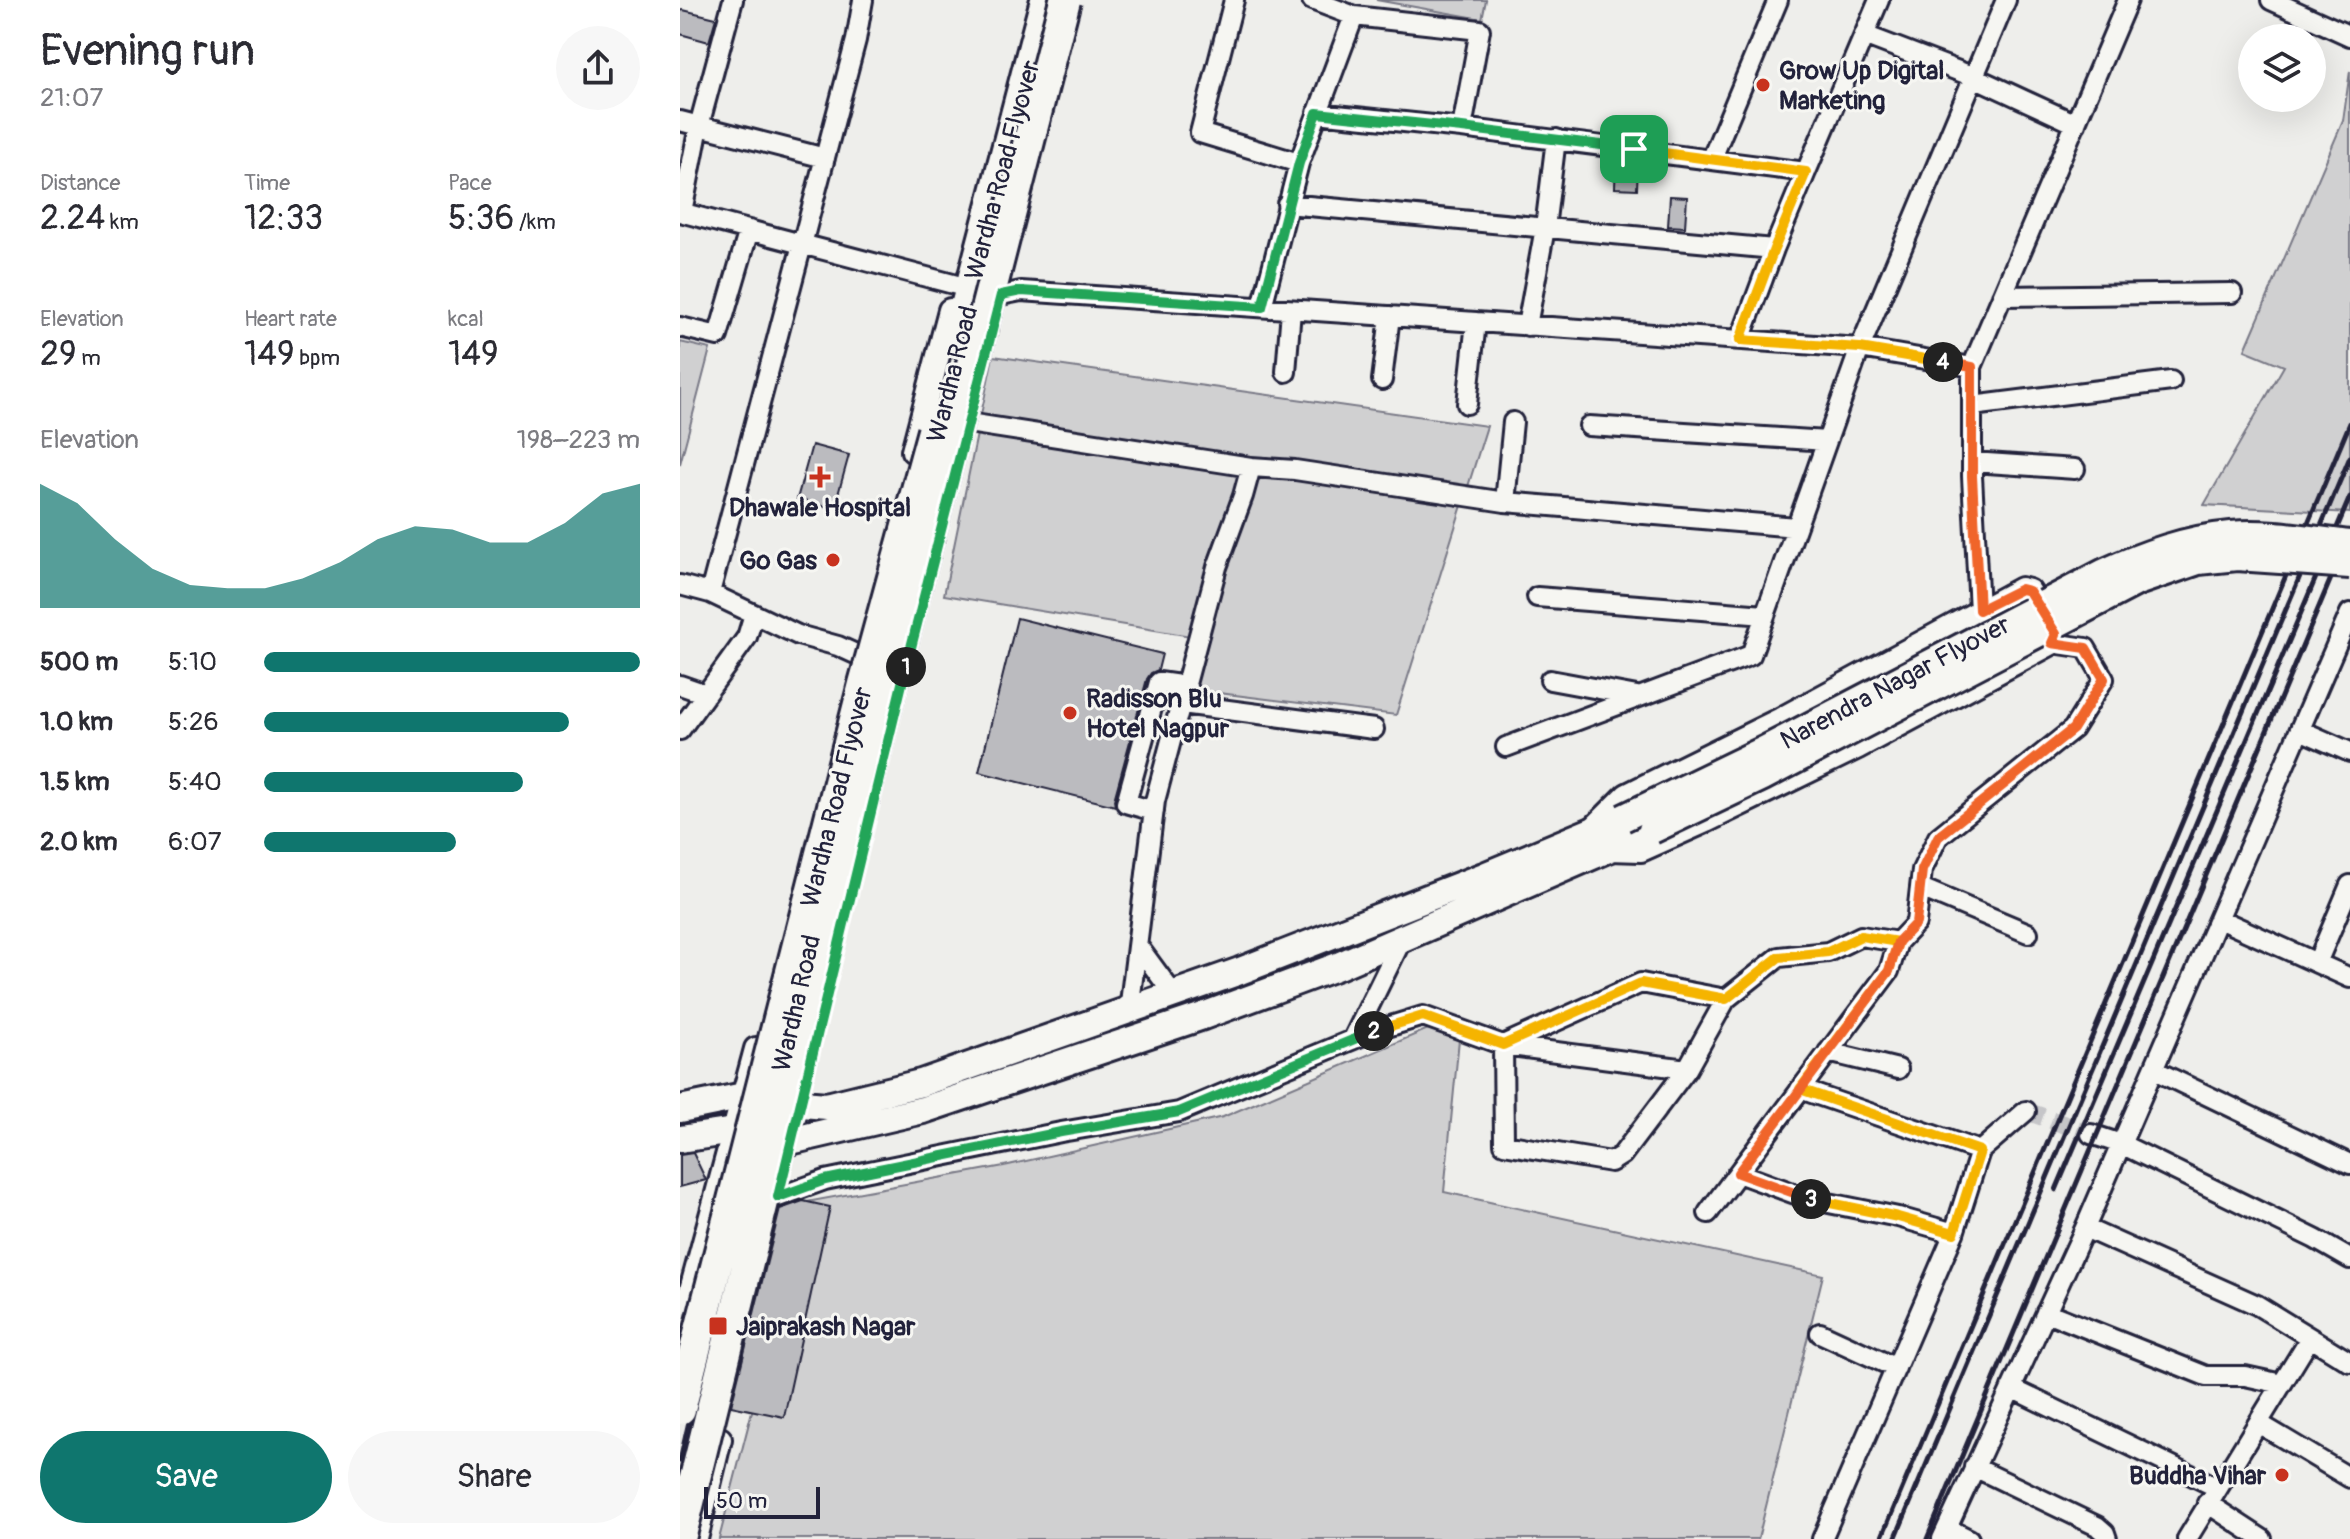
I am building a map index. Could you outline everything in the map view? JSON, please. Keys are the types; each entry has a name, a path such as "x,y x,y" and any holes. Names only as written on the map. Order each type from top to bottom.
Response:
{"highway":[{"name":"Wardha Road Flyover","path":"680,1409 860,699 1046,0"},
{"name":"Wardha Road Flyover","path":"680,1539 895,665 1065,0"}],"main road":[{"name":"Narendra Nagar Flyover","path":"1598,842 1623,818 1764,750 2105,572 2149,553 2193,541 2233,535 2350,544"},
{"name":"Narendra Nagar Flyover","path":"1598,842 1652,830 1763,777 2137,582 2198,561 2237,557 2350,565"},
{"path":"680,1139 734,1131 790,1141 923,1110 1203,1016 1338,966 1402,939 1598,842"},
{"path":"680,1109 744,1096 827,1106 921,1083 1598,842"}],"street":[{"path":"733,0 699,126 681,212 957,285"},
{"path":"710,593 856,40 863,0"},
{"name":"Wardha Road","path":"680,1331 1034,0"},
{"name":"Wardha Road","path":"696,1539 883,758 1077,0"},
{"path":"1234,0 1200,133 1299,163"},
{"path":"1312,0 1354,16 1480,30 1462,128"},
{"path":"1712,158 1778,0"},
{"path":"1740,340 1774,249 1879,0"},
{"path":"1506,747 1751,655 1860,348 2006,0"},
{"path":"1979,610 1972,462 1972,367 2128,0"},
{"path":"2271,0 2350,36"},
{"path":"1262,307 1299,163 1354,16"},
{"path":"1864,35 1974,77 2076,124"},
{"path":"1317,113 1556,139 1806,172"},
{"path":"680,121 825,158"},
{"path":"1527,326 1545,228 1556,139"},
{"path":"1287,204 1774,249"},
{"path":"680,327 718,336 749,230"},
{"path":"1001,295 1021,291 1860,348 1972,367"},
{"path":"2002,296 2232,293"},
{"path":"1286,372 1291,310"},
{"path":"1382,380 1390,316"},
{"path":"1467,404 1476,322"},
{"path":"1972,406 2171,381"},
{"path":"1505,502 1513,422"},
{"path":"968,423 1505,502 1796,527"},
{"path":"1589,426 1827,441"},
{"path":"1972,462 2075,469"},
{"path":"1129,1011 1154,811 1217,567 1251,467"},
{"path":"680,585 710,593 798,635 838,646 860,656"},
{"path":"1708,1213 1889,971 1898,942 1916,923 1922,870 1938,837 2073,729 2104,679 2086,648 2052,643 1858,747 1641,850 1598,842 1627,795 1781,719 2021,589 2029,591 2056,634 2052,643"},
{"path":"1537,597 1765,615"},
{"path":"1969,1539 1945,1533 2085,1228 2350,613"},
{"path":"680,730 747,637 754,614"},
{"path":"1550,680 1639,697"},
{"path":"1154,811 1126,803 1159,682 1185,695 1374,729"},
{"path":"680,685 706,694"},
{"path":"2300,730 2350,752"},
{"path":"2317,963 2350,885"},
{"path":"1921,888 2028,933"},
{"path":"2219,919 2350,978"},
{"path":"1503,1045 1504,1144 1611,1162 1622,1155 1687,1069 1726,999 1779,957 1828,952 1861,936 1898,942"},
{"path":"1353,1039 1402,939"},
{"path":"1138,946 1174,995"},
{"path":"1503,1045 1641,983 1726,999"},
{"path":"778,1197 825,1180 1061,1132 1179,1112 1353,1039 1423,1016 1503,1045 1687,1069"},
{"path":"1828,1052 1898,1069"},
{"path":"2154,1070 2350,1164"},
{"path":"1800,1089 1980,1151"},
{"path":"1822,1539 1954,1233 1980,1151 2026,1111"},
{"path":"2091,1134 2121,1144 2350,1259"},
{"path":"1738,1173 1809,1199 1898,1217 1954,1233"},
{"path":"2085,1228 2257,1305 2350,1362"},
{"path":"2046,1312 2206,1376 2245,1376 2282,1384"},
{"path":"1820,1333 1896,1368"},
{"path":"2187,1539 2310,1338"},
{"path":"2011,1388 2213,1496 2262,1539"},
{"path":"2258,1423 2350,1478"},
{"path":"1974,1467 2097,1526 2107,1539"}],"shaded area":[{"path":"1376,0 1486,0 1482,19"},
{"path":"2350,71 2350,513 2204,505 2284,366 2245,350 2343,121"},
{"path":"680,342 710,349 680,464"},
{"path":"993,356 1487,426 1396,715 1195,690 1197,637 944,595"},
{"path":"1428,1029 1459,1039 1444,1192 1823,1275 1758,1539 719,1539 806,1202 1004,1166 1223,1117"}],"building":[{"path":"680,11 716,18 709,42 680,34"},
{"path":"1616,160 1638,163 1637,189 1615,188"},
{"path":"1670,196 1687,197 1685,227 1668,226"},
{"path":"812,445 849,455 834,509 797,499"},
{"name":"Radisson Blu Hotel Nagpur","path":"1017,618 1162,654 1158,670 1147,679 1114,800 1115,806 979,772"},
{"path":"693,1153 706,1180 680,1187 680,1155"},
{"path":"803,1201 830,1207 784,1417 731,1406 780,1209"}],"tunnel":[{"path":"2026,1111 2091,1134"}],"railway":[{"path":"680,1513 725,1334 767,1086 985,295 1061,0"},
{"path":"1881,1539 2350,423"},
{"path":"1895,1539 2350,457"},
{"path":"2056,1190 2350,497"},
{"path":"1927,1539 2350,533"},
{"path":"680,1461 710,1329 743,1156"}],"place":[{"name":"Grow Up Digital Marketing","path":"1763,85"},
{"name":"Dhawale Hospital","path":"820,477"},
{"name":"Go Gas","path":"833,560"},
{"name":"Radisson Blu Hotel Nagpur","path":"1070,713"},
{"name":"Jaiprakash Nagar","path":"718,1326"},
{"name":"Buddha Vihar","path":"2282,1475"}],"route":[{"path":"1634,149 1317,113 1287,204 1262,307 1021,291 1001,295 883,758 778,1197 825,1180 1061,1132 1179,1112 1371,1032 1423,1016 1503,1045 1641,983 1726,999 1779,957 1828,952 1861,936 1898,942 1889,971 1800,1089 1980,1151 1954,1233 1898,1217 1809,1199 1738,1173 1787,1106 1889,971 1898,942 1916,923 1922,870 1938,837 2073,729 2104,679 2086,648 2052,643 2056,634 2029,591 2021,589 1979,610 1972,476 1972,367 1860,348 1740,340 1806,172 1634,149"}]}
